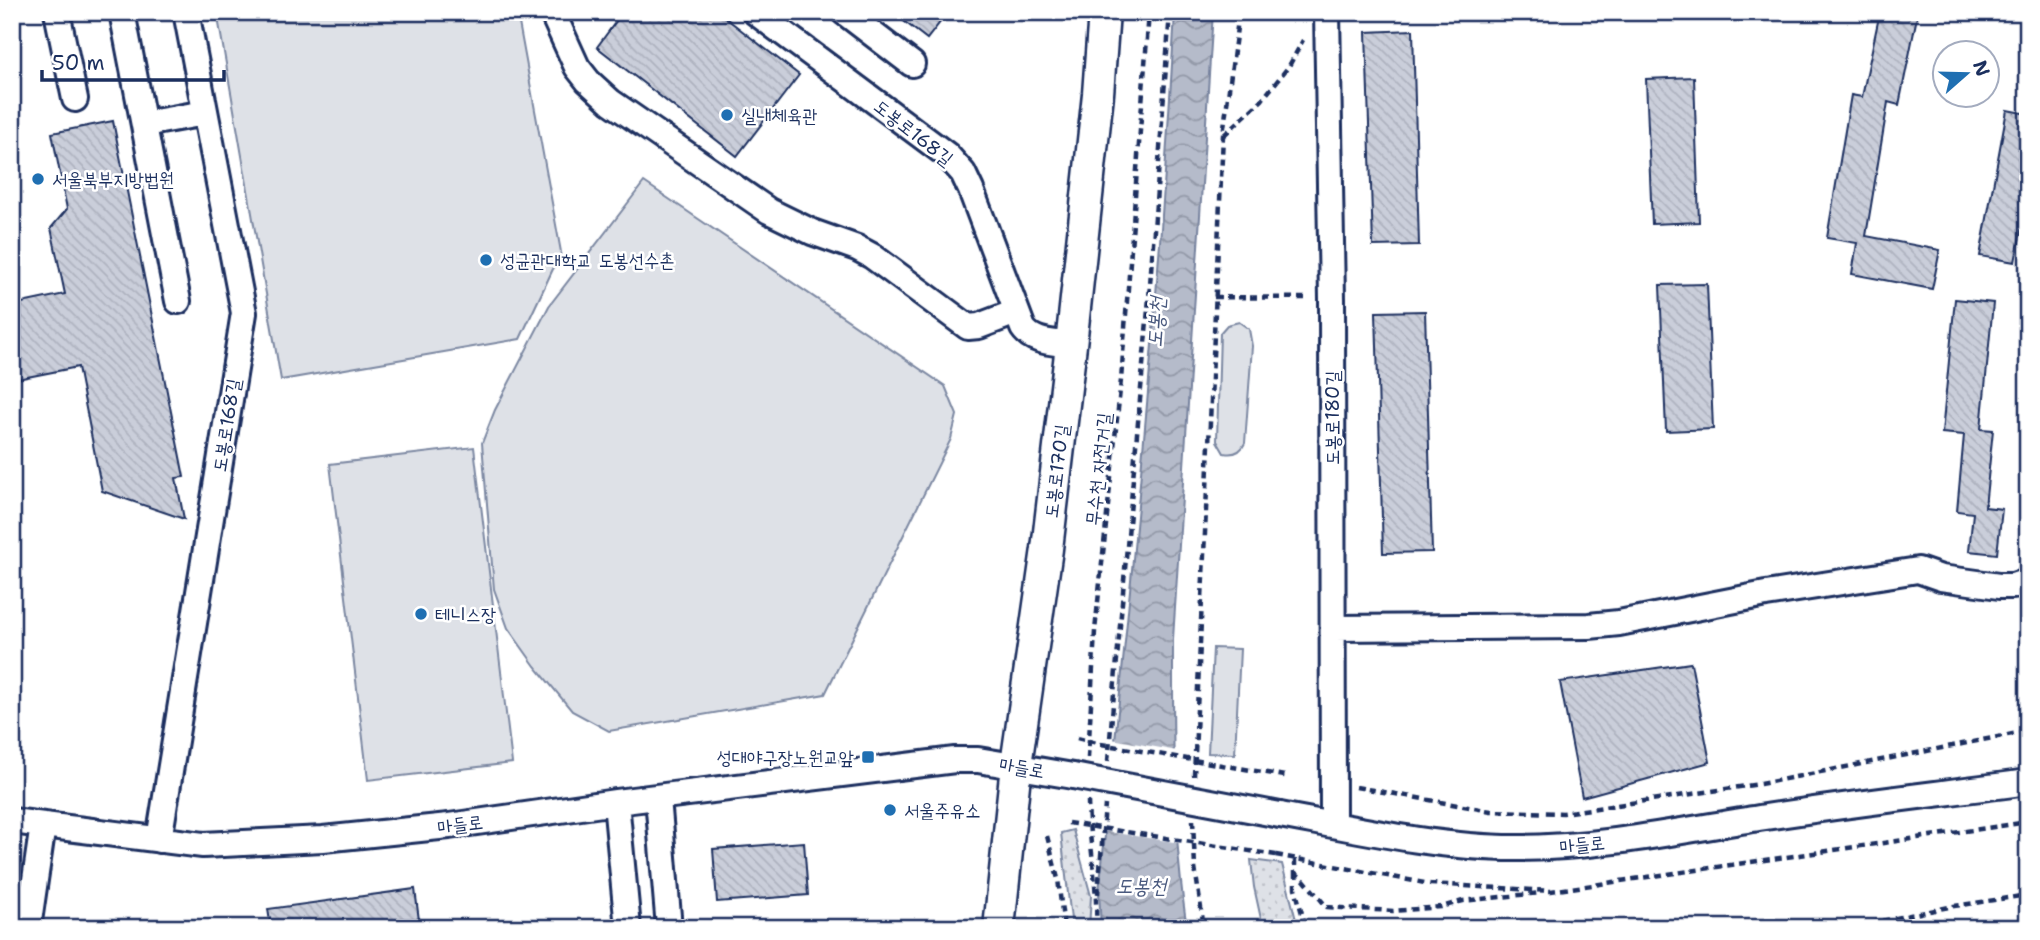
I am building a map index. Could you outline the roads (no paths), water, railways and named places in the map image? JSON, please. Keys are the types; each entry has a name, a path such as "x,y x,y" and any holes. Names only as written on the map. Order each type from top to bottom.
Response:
{"main road":[{"name":"도봉로170길","path":"999,928 1016,765 1071,345 1098,94 1104,12"}],"street":[{"path":"57,12 75,99"},
{"path":"122,12 178,300"},
{"name":"도봉로168길","path":"159,840 244,313 186,12"},
{"path":"552,12 577,67 588,81 611,102 769,211 872,256 968,327 979,326 1016,312"},
{"name":"도봉로168길","path":"755,12 947,155 962,173 971,190 1023,328 1036,339 1071,345"},
{"path":"844,12 912,64"},
{"name":"도봉로180길","path":"1327,12 1332,299 1333,824"},
{"path":"144,124 205,113"},
{"path":"1333,628 1589,626 1918,570 1941,578 1998,586 2013,586 2028,581"},
{"name":"마들로","path":"12,821 203,845 323,839 449,826 616,802 955,760 978,760 1280,815 1465,845 1549,848 2028,782"},
{"path":"658,797 669,928"},
{"path":"616,802 628,928"},
{"path":"28,928 43,825"}],"water":[{"name":"도봉천","path":"1175,12 1213,12 1173,639 1176,820 1187,928 1101,928 1099,891 1143,452"}],"place":[{"name":"실내체육관","path":"727,115"},
{"name":"서울북부지방법원","path":"38,179"},
{"name":"성균관대학교 도봉선수촌","path":"486,260"},
{"name":"테니스장","path":"421,614"},
{"name":"성대야구장노원교앞","path":"868,757"},
{"name":"서울주유소","path":"890,810"}]}
